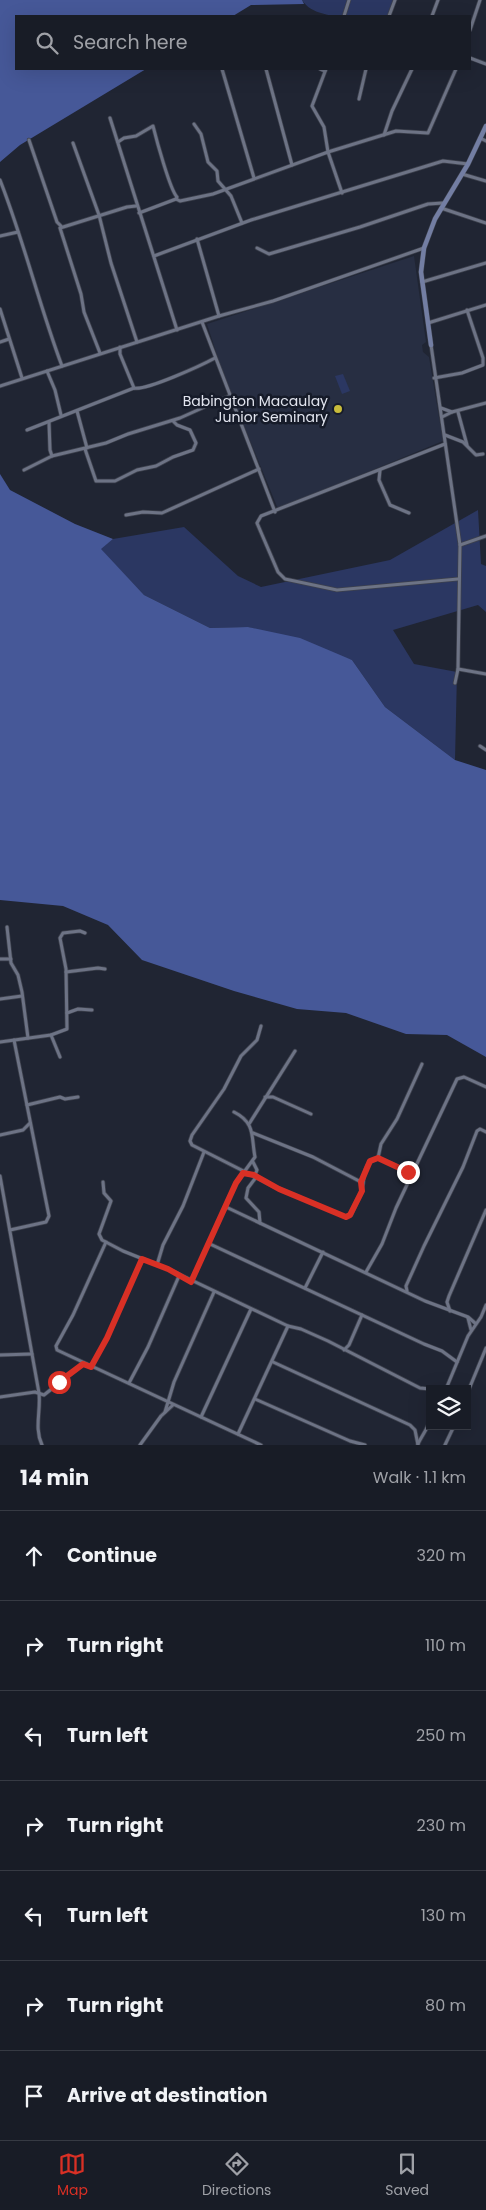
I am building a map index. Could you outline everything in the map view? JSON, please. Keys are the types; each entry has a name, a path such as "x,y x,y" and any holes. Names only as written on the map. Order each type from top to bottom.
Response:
{"street":[{"path":"344,15 348,0"},
{"path":"389,15 394,0"},
{"path":"432,15 438,0"},
{"path":"471,27 480,0"},
{"path":"471,58 486,64"},
{"path":"222,70 254,178"},
{"path":"266,70 292,165"},
{"path":"326,70 312,106 324,127 328,152 342,193"},
{"path":"359,99 366,70"},
{"path":"384,136 392,111 412,70"},
{"path":"139,213 176,200 180,201 209,195 328,152 400,131 428,133 456,70"},
{"path":"110,118 177,330"},
{"path":"194,124 201,134 206,156 217,171 218,181 235,202 242,223"},
{"path":"118,142 124,138 136,136 153,126 165,161 167,176 177,197 176,200"},
{"path":"455,683 458,670 460,546 442,417 434,378 421,260 430,228 468,164 486,126"},
{"path":"480,138 486,141"},
{"path":"28,140 57,222 63,228 131,206 137,206"},
{"path":"73,144 99,216 137,342"},
{"path":"154,256 242,223 443,161 468,164"},
{"path":"462,174 486,181"},
{"path":"0,180 44,317 62,366"},
{"path":"257,248 270,254 428,204 442,206 486,224"},
{"path":"61,226 60,231 81,294 84,312 100,353"},
{"path":"0,236 18,232"},
{"path":"197,239 219,316"},
{"path":"0,386 273,300 424,248"},
{"path":"422,282 486,263"},
{"path":"428,323 486,304"},
{"path":"0,309 22,378"},
{"path":"434,378 462,373 483,365 483,358 467,310"},
{"path":"202,322 275,512"},
{"path":"0,342 9,339"},
{"path":"120,347 120,354 134,388"},
{"path":"27,430 50,422 61,415 77,411 134,388 143,388 188,372 215,358"},
{"path":"47,371 55,390 61,415"},
{"path":"24,470 52,456 86,448 174,420 229,396"},
{"path":"440,408 458,412 486,404"},
{"path":"77,411 96,481 114,481 137,470 156,466 173,457 193,450 196,443 190,430 177,425 174,420"},
{"path":"442,417 452,412"},
{"path":"458,412 467,445"},
{"path":"50,422 50,450 52,456"},
{"path":"444,435 460,440 476,455 483,454"},
{"path":"445,444 261,516 258,519 257,526 278,572 285,579 337,590 458,579"},
{"path":"126,515 143,512 162,512 226,486 259,469"},
{"path":"380,470 378,480 390,505 409,513"},
{"path":"460,546 486,536"},
{"path":"458,670 486,674"},
{"path":"480,746 486,750"},
{"path":"7,927 11,959 18,974 28,1038"},
{"path":"0,1042 51,1035 67,1029 66,972 61,936 77,931 85,933"},
{"path":"0,959 11,959"},
{"path":"66,972 98,968 105,969"},
{"path":"0,999 22,996"},
{"path":"67,1013 78,1009 92,1010"},
{"path":"261,1026 257,1040 241,1056 224,1089 190,1138 192,1145 255,1175 279,1189 346,1217 350,1215 362,1191 361,1182 370,1161 378,1158 404,1169 411,1176"},
{"path":"51,1035 60,1057"},
{"path":"10,1230 46,1222 49,1216 14,1040"},
{"path":"249,1124 264,1097 295,1051"},
{"path":"378,1158 381,1144 397,1119 422,1064"},
{"path":"366,1272 382,1244 411,1176 457,1079 464,1077 486,1087"},
{"path":"26,1106 57,1097 65,1099 78,1096"},
{"path":"264,1097 273,1097 311,1114"},
{"path":"191,1282 210,1244 236,1183 256,1156 254,1135 249,1124 244,1117 234,1112"},
{"path":"24,1130 30,1123"},
{"path":"407,1292 406,1286 463,1167 477,1131 480,1129 486,1132"},
{"path":"0,1135 24,1130 32,1132"},
{"path":"254,1135 265,1136 313,1157 361,1182"},
{"path":"157,1265 204,1152"},
{"path":"253,1162 258,1170 248,1188 246,1198 259,1212 260,1223"},
{"path":"0,1176 39,1393 37,1432 42,1445"},
{"path":"103,1182 104,1193 111,1201 99,1234 106,1242 251,1310 288,1326 301,1329 420,1388 426,1389"},
{"path":"226,1206 407,1292 468,1318 475,1323"},
{"path":"450,1311 447,1302 486,1210"},
{"path":"106,1242 73,1316 56,1346 60,1352 261,1445"},
{"path":"210,1244 442,1351 457,1362"},
{"path":"305,1288 323,1252"},
{"path":"91,1367 107,1338 142,1259"},
{"path":"129,1383 148,1347 179,1276"},
{"path":"401,1289 406,1286"},
{"path":"165,1412 177,1374 214,1292"},
{"path":"437,1305 447,1302"},
{"path":"448,1385 471,1330 481,1317 486,1304"},
{"path":"200,1417 251,1310"},
{"path":"344,1350 349,1345 362,1315"},
{"path":"468,1318 471,1330"},
{"path":"238,1434 273,1362 288,1326"},
{"path":"471,1386 484,1358 486,1348"},
{"path":"0,1356 32,1354"},
{"path":"273,1362 410,1425 415,1430 418,1445"},
{"path":"0,1397 39,1393 44,1395 83,1364"},
{"path":"255,1399 354,1443 365,1445"},
{"path":"140,1445 165,1412 174,1405"},
{"path":"418,1445 426,1429"},
{"path":"445,1445 452,1430"}],"shaded area":[{"path":"0,0 302,0 304,4 251,5 235,15 15,15 15,70 144,70 20,145 0,162"},
{"path":"302,0 396,0 390,15 330,15 309,7"},
{"name":"Babington Macaulay Junior Seminary","path":"414,256 426,342 422,345 423,352 429,357 443,441 278,509 224,377 207,324"},
{"path":"343,374 350,391 342,394 335,376"},
{"path":"0,474 10,490 75,524 113,539 101,549 144,595 210,628 248,627 300,638 352,660 385,707 455,760 486,770 486,1057 447,1035 406,1034 346,1013 297,1009 234,991 142,960 108,925 63,906 0,900"},
{"path":"478,510 481,564 486,566 486,612 478,605 393,630 414,664 457,672 455,760 385,707 352,660 248,627 210,628 144,595 100,549 113,539 184,527 238,576 261,587 390,560"}],"place":[{"name":"Babington Macaulay Junior Seminary","path":"338,409"}],"route":[{"path":"59,1382 83,1364 91,1367 107,1338 142,1259 168,1269 191,1282 241,1174 246,1172 254,1175 279,1189 301,1197 331,1212 349,1217 362,1191 363,1184 361,1182 370,1161 378,1158 408,1172"}]}
